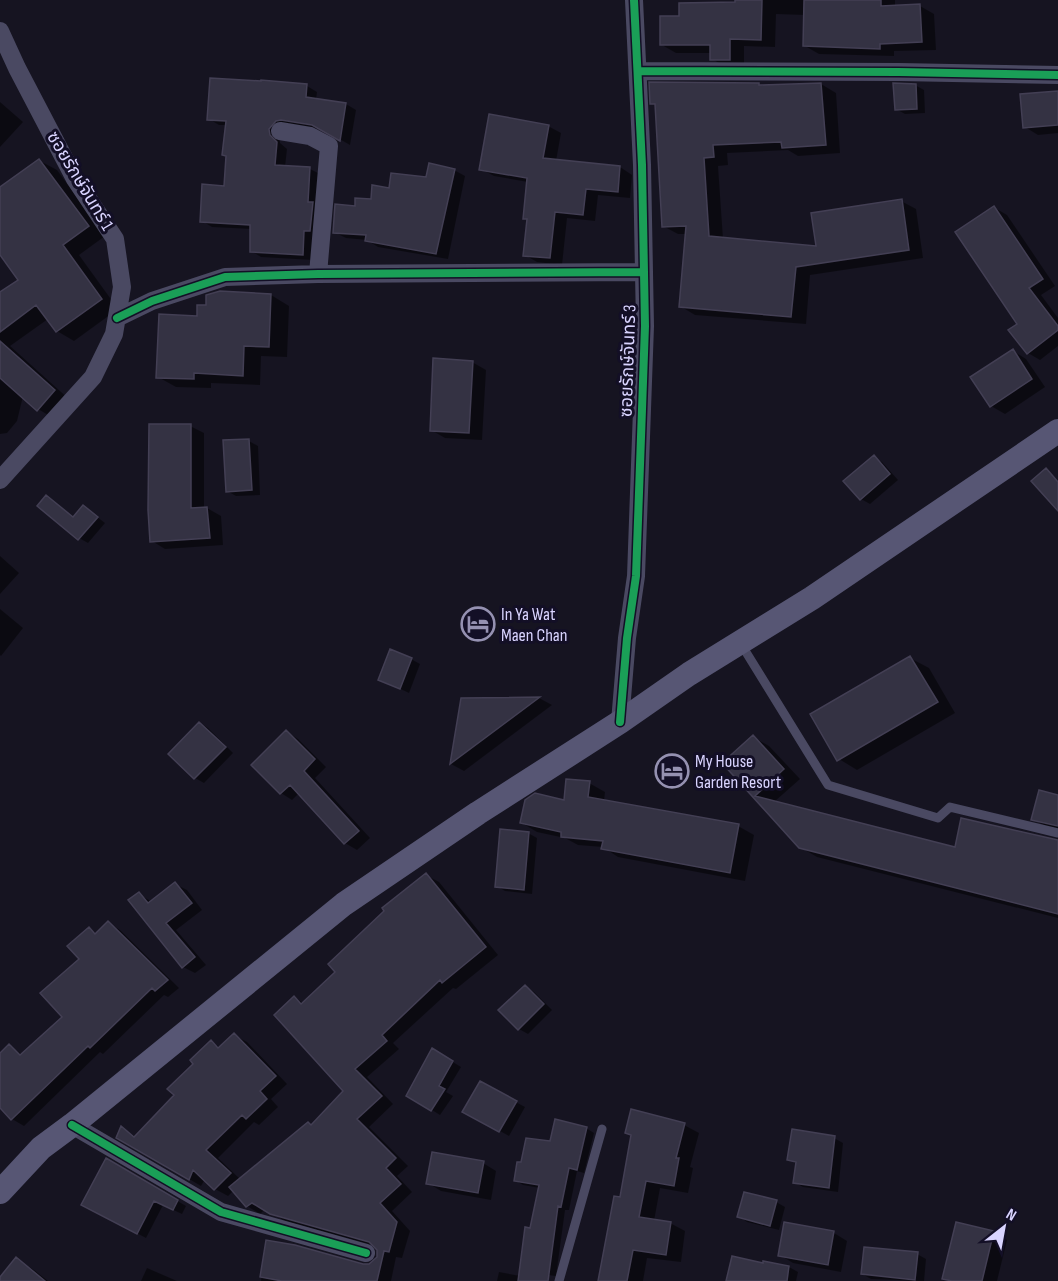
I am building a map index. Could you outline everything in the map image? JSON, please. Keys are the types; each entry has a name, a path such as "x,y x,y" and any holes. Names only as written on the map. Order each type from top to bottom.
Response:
{"main road":[{"path":"0,1192 41,1148 344,904 689,674 812,598 1058,431"},
{"path":"0,1166 41,1148"}],"street":[{"name":"ซอยรักษ์จันทร์ 3","path":"620,722 627,638 636,576 645,326 634,0"},
{"name":"ซอยรักษ์จันทร์ 1","path":"0,31 75,179 115,239 122,287 114,334 93,377 0,480"},
{"path":"638,71 1058,75"},
{"path":"280,131 310,136 328,146 318,274"},
{"path":"117,318 152,301 225,277 318,274 644,272"},
{"path":"72,1125 221,1212 366,1253"}],"lane":[{"path":"740,642 828,785 938,818 950,807 1058,833"},
{"path":"559,1281 602,1129"}],"building":[{"path":"735,0 762,0 761,40 730,39 730,60 710,60 710,45 660,45 660,16 679,16 679,3 735,2"},
{"path":"804,0 881,0 881,6 920,4 922,42 880,44 880,49 803,46"},
{"path":"210,78 307,84 306,97 346,103 340,141 312,125 281,120 276,121 269,129 270,135 277,142 275,165 310,167 308,202 313,202 310,231 304,231 303,255 250,252 250,225 200,222 202,184 224,186 226,156 222,155 226,121 207,120"},
{"path":"649,82 759,83 759,85 821,83 826,145 782,148 781,142 713,145 714,157 704,158 709,236 816,246 811,213 902,199 909,250 796,267 791,317 679,307 686,226 662,227 655,104 650,104"},
{"path":"893,83 916,84 917,109 895,110"},
{"path":"1058,91 1058,125 1023,128 1020,94"},
{"path":"489,114 549,125 543,158 620,166 618,192 586,189 583,215 555,212 550,258 523,256 527,219 523,219 527,178 479,170"},
{"path":"39,159 89,226 63,245 102,299 56,332 36,305 0,332 0,292 18,280 0,255 0,187"},
{"path":"429,163 455,169 436,254 365,241 366,235 333,233 335,204 355,206 355,198 371,199 372,185 389,188 391,173 426,177"},
{"path":"994,206 1043,279 1029,288 1058,326 1058,330 1027,354 1008,330 1017,324 955,232"},
{"path":"220,291 271,294 269,347 244,346 243,376 194,373 194,379 156,378 159,314 197,316 197,305 206,305 206,295"},
{"path":"0,341 55,390 37,411 0,378"},
{"path":"1013,349 1032,379 990,407 970,377"},
{"path":"433,358 473,361 469,433 430,431"},
{"path":"149,424 191,424 191,508 207,507 210,538 150,542"},
{"path":"249,439 252,490 226,492 223,440"},
{"path":"874,455 890,474 860,500 843,481"},
{"path":"1046,468 1058,482 1058,511 1031,481"},
{"path":"46,495 73,517 83,505 98,517 78,540 37,506"},
{"path":"390,649 412,658 400,689 378,680"},
{"path":"910,656 938,702 837,761 810,714"},
{"path":"540,697 450,764 461,698"},
{"path":"199,722 226,747 194,779 168,754"},
{"path":"286,730 315,759 304,771 359,831 344,844 290,785 280,794 251,765"},
{"path":"753,735 784,769 755,796 955,847 961,818 1058,840 1058,914 799,848 722,763"},
{"path":"566,779 590,781 588,797 739,824 730,873 601,849 603,841 561,837 561,832 520,823 525,800 535,793 564,800"},
{"path":"1039,790 1058,795 1058,826 1031,820"},
{"path":"500,829 529,832 524,890 495,887"},
{"path":"426,873 486,947 442,983 440,980 382,1035 387,1041 355,1069 382,1096 357,1119 396,1158 386,1168 401,1184 380,1203 397,1222 389,1252 384,1251 377,1281 282,1281 260,1277 266,1240 295,1245 363,1264 369,1264 377,1257 377,1250 369,1242 270,1214 252,1203 246,1207 229,1187 308,1122 311,1125 343,1091 274,1015 294,996 301,1004 335,972 328,964 384,911 382,908"},
{"path":"175,882 192,903 166,923 195,957 182,968 128,900 139,892 148,903"},
{"path":"108,921 168,980 155,991 152,988 11,1120 0,1108 0,1053 9,1044 20,1055 62,1017 40,993 79,959 67,946 89,927 95,934"},
{"path":"525,985 544,1004 518,1030 498,1010"},
{"path":"234,1033 276,1076 260,1091 267,1099 246,1119 242,1115 206,1150 231,1173 214,1190 193,1170 189,1180 116,1138 121,1126 134,1137 174,1095 167,1089 193,1064 190,1060 211,1040 218,1048"},
{"path":"432,1048 453,1061 439,1086 445,1089 431,1111 406,1096"},
{"path":"480,1081 517,1101 499,1132 462,1112"},
{"path":"631,1109 685,1123 676,1158 679,1158 674,1186 646,1181 639,1217 671,1222 666,1255 633,1250 627,1281 598,1281 614,1196 620,1197 631,1135 625,1133"},
{"path":"555,1119 587,1127 577,1170 569,1168 561,1207 558,1206 548,1281 518,1281 525,1227 530,1228 539,1185 514,1181 517,1162 521,1162 526,1138 550,1141"},
{"path":"792,1129 835,1136 829,1188 793,1183 796,1162 787,1160"},
{"path":"432,1152 484,1161 478,1193 426,1184"},
{"path":"106,1158 178,1200 173,1210 154,1201 137,1234 81,1205"},
{"path":"744,1192 777,1200 770,1226 737,1217"},
{"path":"784,1222 834,1231 828,1265 778,1256"},
{"path":"956,1222 994,1231 982,1281 942,1279"},
{"path":"864,1247 918,1252 915,1280 861,1274"},
{"path":"732,1256 789,1266 787,1281 726,1281"},
{"path":"16,1257 45,1281 0,1281 0,1277"}],"cycle path":[{"path":"620,722 627,638 636,576 645,326 642,165 634,0"},
{"path":"638,71 1058,75"},
{"path":"117,318 152,301 225,277 318,274 644,272"},
{"path":"72,1125 221,1212 366,1253"}],"place":[{"name":"In Ya Wat Maen Chan","path":"478,624"},
{"name":"My House Garden Resort","path":"672,771"}]}
